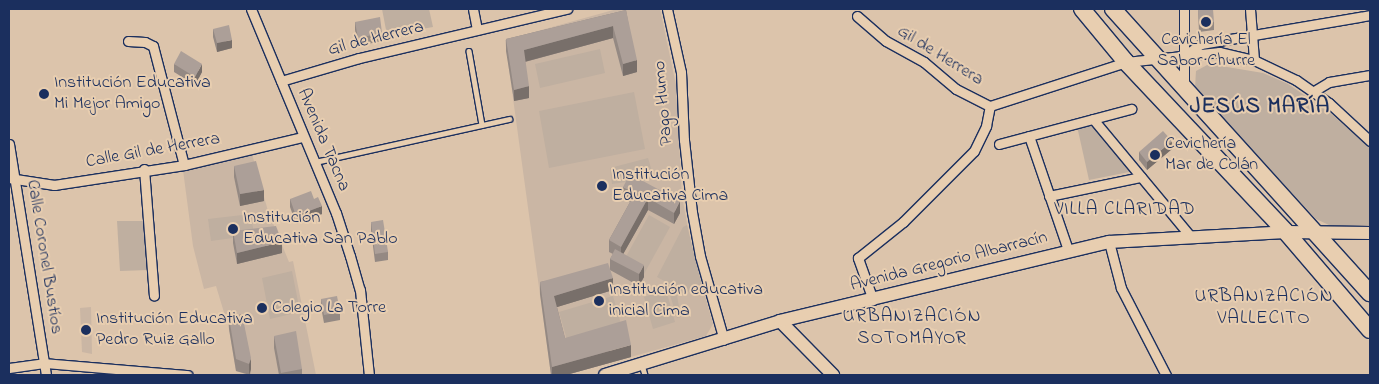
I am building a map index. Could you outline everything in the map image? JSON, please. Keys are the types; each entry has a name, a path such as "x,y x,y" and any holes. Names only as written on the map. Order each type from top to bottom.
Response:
{"highway":[{"path":"1082,9 1126,62 1286,232 1370,330"},
{"path":"1113,9 1184,89 1318,233 1370,293"}],"street":[{"name":"Avenida Tacna","path":"251,9 282,81 302,138 336,213 360,290 369,375"},
{"path":"473,9 477,30"},
{"name":"Gil de Herrera","path":"282,81 359,58 567,9"},
{"name":"Pago Humo","path":"667,9 681,72 684,148 692,212 700,256 724,340"},
{"path":"1184,9 1186,54 1184,89"},
{"path":"1250,9 1254,60"},
{"path":"1186,54 1202,44 1252,36 1352,14 1370,15"},
{"name":"Gil de Herrera","path":"858,16 886,41 924,62 956,89 990,106 1126,62 1155,57 1219,52 1254,60 1314,92 1370,139"},
{"path":"128,41 145,42 153,46 184,165"},
{"path":"1314,92 1329,82 1370,75"},
{"path":"873,300 858,258 903,222 974,151 986,126 990,106"},
{"path":"999,144 1131,109"},
{"path":"1093,119 1190,236"},
{"path":"1029,136 1068,250"},
{"name":"Calle Gil de Herrera","path":"12,178 54,185 144,169 184,165 302,138"},
{"name":"Calle Coronel Bustíos","path":"9,144 12,178 46,375"},
{"path":"144,169 154,296"},
{"path":"1049,196 1141,177"},
{"name":"Avenida Gregorio Albarracín","path":"605,375 643,370 780,321 873,300 1068,250 1109,242 1286,232 1370,233"},
{"path":"1109,242 1121,288 1166,375"},
{"path":"780,321 833,375"},
{"path":"9,368 44,363 188,375"}],"lane":[{"path":"469,51 482,125"},
{"path":"314,162 509,119"}],"shaded area":[{"path":"382,9 429,9 433,27 387,35"},
{"name":"Institución Educativa Cima","path":"617,9 660,9 676,85 682,196 692,250 713,324 706,336 566,375 551,375 505,40"},
{"path":"600,49 605,73 540,88 535,64"},
{"path":"1209,64 1263,73 1288,84 1329,112 1370,148 1370,226 1329,225 1316,219 1195,88 1196,71"},
{"path":"634,92 645,149 549,168 539,111"},
{"path":"1092,122 1134,171 1089,180 1077,126"},
{"path":"252,154 268,211 289,262 293,261 316,375 248,375 236,371 229,329 216,286 204,289 193,246 183,170"},
{"path":"648,158 654,178 612,184 610,168"},
{"path":"251,214 254,235 211,241 208,219"},
{"path":"649,215 670,227 644,274 623,262"},
{"path":"117,221 144,221 148,270 120,271"},
{"path":"687,225 702,286 677,296 681,317 677,318 666,282 657,277 683,227"},
{"path":"292,271 300,312 270,319 262,278"},
{"path":"666,290 675,322 653,329 644,297"},
{"path":"613,296 622,328 568,343 559,312"},
{"name":"Institución Educativa Pedro Ruiz Gallo","path":"91,307 92,354 82,352 80,308"}],"building":[{"path":"1198,9 1213,9 1214,22 1199,24"},
{"path":"626,10 637,60 623,64 613,26 524,50 529,86 514,90 506,39"},
{"path":"380,17 382,33 358,38 355,22"},
{"path":"229,25 232,40 217,43 213,29"},
{"path":"181,51 202,64 195,77 174,64"},
{"path":"1163,131 1172,141 1147,162 1139,152"},
{"path":"256,161 264,190 240,194 234,166"},
{"path":"630,174 680,201 674,213 648,198 621,247 609,240 635,193 623,187"},
{"path":"311,191 314,199 318,197 322,206 296,216 290,199"},
{"path":"383,220 388,252 375,254 371,222"},
{"path":"276,226 282,242 237,253 233,231"},
{"path":"615,249 644,265 639,274 610,259"},
{"path":"608,263 613,278 554,296 565,338 626,320 631,345 552,367 540,282"},
{"path":"337,296 340,312 324,315 321,299"},
{"path":"242,314 251,358 249,364 236,359 229,318"},
{"path":"296,331 302,369 281,373 274,336"}],"place":[{"name":"Cevichería El Sabor Churre","path":"1206,22"},
{"name":"Institución Educativa Mi Mejor Amigo","path":"44,94"},
{"name":"Cevichería Mar de Colán","path":"1155,155"},
{"name":"Institución Educativa Cima","path":"602,186"},
{"name":"Institución Educativa San Pablo","path":"233,229"},
{"name":"Institución educativa inicial Cima","path":"599,301"},
{"name":"Colegio La Torre","path":"262,308"},
{"name":"Institución Educativa Pedro Ruiz Gallo","path":"86,330"}],"district":[{"name":"JESÚS MARÍA","path":"1260,108"},
{"name":"VILLA CLARIDAD","path":"1125,210"},
{"name":"URBANIZACIÓN VALLECITO","path":"1264,308"},
{"name":"URBANIZACIÓN SOTOMAYOR","path":"912,328"}]}
